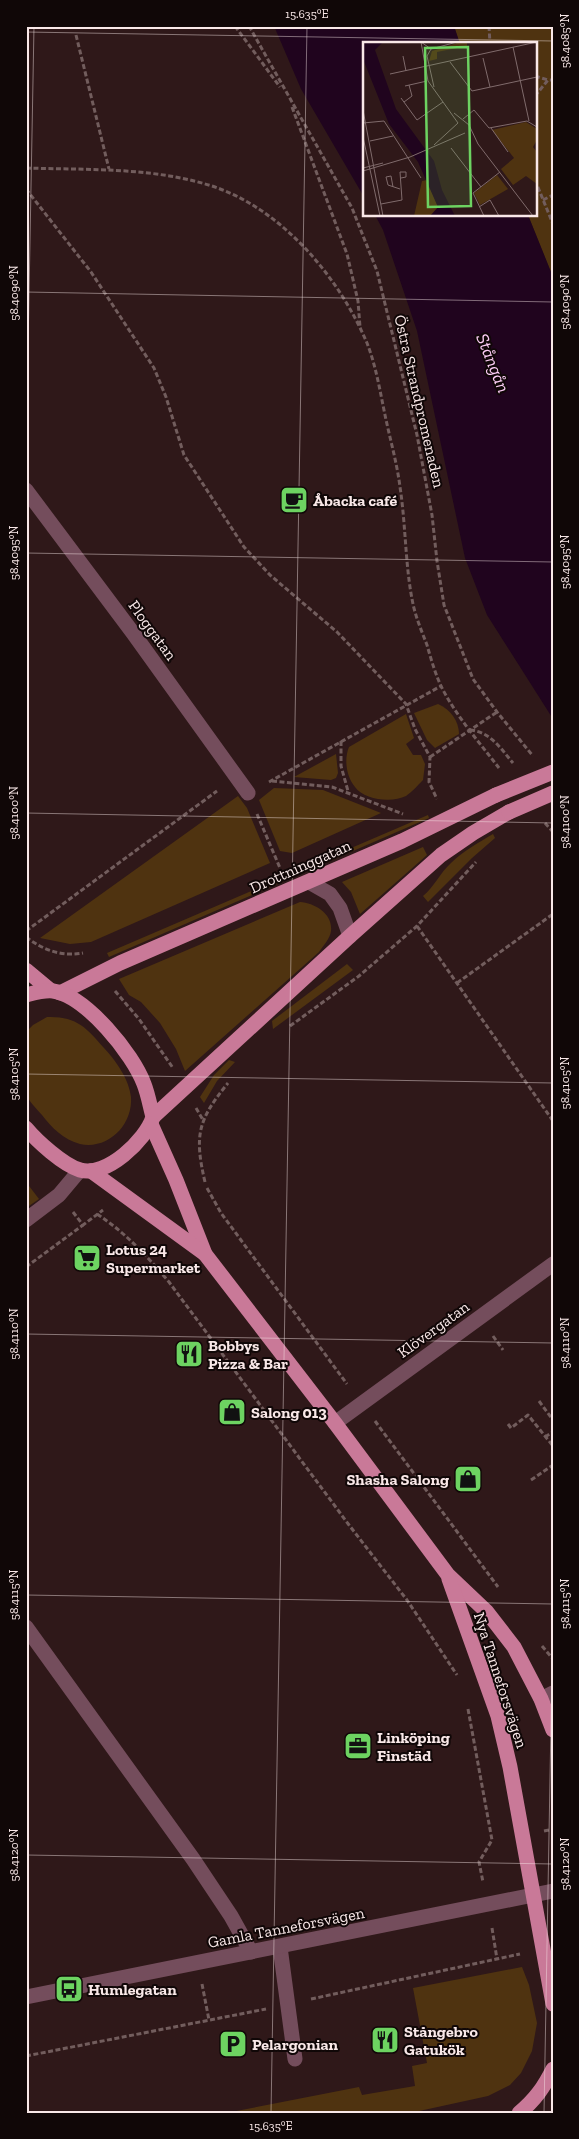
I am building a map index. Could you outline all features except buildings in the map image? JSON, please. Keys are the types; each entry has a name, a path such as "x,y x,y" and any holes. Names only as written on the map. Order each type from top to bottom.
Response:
{"main road":[{"name":"Drottninggatan","path":"26,995 55,991 104,971 402,841 496,795 553,772"},
{"path":"86,1170 116,1161 133,1148 152,1121 185,1087 350,936 441,856 473,833 509,812 553,793"},
{"path":"26,970 55,991"},
{"name":"Nya Tanneforsvägen","path":"55,991 82,1006 101,1021 131,1058 144,1083 152,1121 205,1254 335,1423 448,1575 487,1612 514,1647 547,1696 553,1730"},
{"name":"Nya Tanneforsvägen","path":"26,1128 58,1158 86,1170 205,1254"},
{"name":"Nya Tanneforsvägen","path":"448,1575 498,1716 510,1766 553,2004"},
{"path":"519,2113 540,2092 553,2069"}],"street":[{"name":"Ploggatan","path":"26,490 237,775 248,793"},
{"path":"308,882 330,894 340,908 350,936"},
{"path":"26,1220 59,1195 86,1170"},
{"name":"Klövergatan","path":"335,1423 553,1264"},
{"path":"26,1627 193,1859 231,1916 251,1952"},
{"name":"Gamla Tanneforsvägen","path":"26,1997 553,1891"},
{"path":"280,1947 295,2059"}],"path":[{"path":"235,26 289,98 347,254 358,301 360,330"},
{"name":"Östra Strandpromenaden","path":"249,26 352,208 377,271 417,435 432,515 444,605 473,679 534,757"},
{"path":"489,26 490,42"},
{"path":"76,34 109,170"},
{"path":"536,76 553,80"},
{"path":"536,95 548,80"},
{"path":"26,168 109,170 180,178 233,194 254,206 296,239 314,258 329,278 360,330 374,365 400,485 413,606 441,686 470,730 503,773"},
{"path":"536,182 553,224"},
{"path":"26,189 91,272 154,368 166,397 184,455 244,547 270,575 337,632 406,704 415,730 430,757 429,782 438,800"},
{"path":"543,200 553,195"},
{"path":"280,869 248,793 441,686"},
{"path":"430,757 497,712"},
{"path":"341,741 341,766 348,792"},
{"path":"26,931 237,775"},
{"path":"272,781 332,787 403,815"},
{"path":"540,817 553,832"},
{"path":"287,1028 359,976 417,926 477,861"},
{"path":"457,983 553,914"},
{"path":"417,926 553,1121"},
{"path":"26,937 38,946 63,955 93,951 115,991 162,1051 203,1120"},
{"path":"232,1078 214,1101 203,1120 199,1155 205,1184 221,1213 500,1589"},
{"path":"97,1214 121,1230 141,1249 169,1282 407,1600 460,1682"},
{"path":"26,1267 83,1225"},
{"path":"540,1401 553,1420"},
{"path":"508,1424 511,1428 528,1415 553,1446"},
{"path":"545,1437 553,1432"},
{"path":"531,1480 553,1465"},
{"path":"540,1643 553,1659"},
{"path":"468,1706 492,1840"},
{"path":"198,1963 209,2020"}],"shaded area":[{"path":"454,26 553,26 553,277 528,216 536,216 536,42 459,42"},
{"path":"438,704 453,716 459,729 459,734 435,748 427,740 414,713"},
{"path":"406,714 414,738 406,744 413,755 421,755 425,764 423,780 406,796 400,798 386,800 365,795 355,787 348,773 347,757 349,747"},
{"path":"336,754 338,773 336,778 331,780 294,777"},
{"path":"274,788 323,790 381,813 292,853 280,851 259,800"},
{"path":"238,796 247,808 270,863 91,942 70,944 40,938"},
{"path":"428,815 429,818 109,957 107,953"},
{"path":"493,834 495,838 428,902 423,896 447,867 466,851"},
{"path":"423,847 427,855 360,914 351,892 342,882"},
{"path":"300,902 317,907 329,919 331,931 326,942 319,952 185,1071 176,1049 160,1023 141,1002 129,995 119,979"},
{"path":"347,964 353,970 273,1029 272,1021"},
{"path":"47,1017 66,1018 80,1024 98,1041 125,1077 130,1090 131,1107 123,1126 109,1139 90,1145 74,1142 49,1124 27,1096 25,1087 26,1032 33,1025"},
{"path":"229,1060 235,1062 217,1081 204,1103 200,1097 214,1075"},
{"path":"26,1182 39,1199 26,1208"},
{"path":"522,1967 529,1985 537,2023 532,2051 521,2073 510,2085 488,2096 410,2113 226,2113 359,2087 362,2095 415,2086 412,2066 427,2063 413,1988"}],"water":[{"path":"274,26 454,26 459,42 363,42 363,195 301,89"},
{"name":"Stångån","path":"376,216 528,216 553,277 553,719 487,615 465,558 417,331 383,230"}],"place":[{"name":"Åbacka café","path":"294,500"},
{"name":"Lotus 24 Supermarket","path":"87,1258"},
{"name":"Bobbys Pizza & Bar","path":"189,1354"},
{"name":"Salong 013","path":"232,1412"},
{"name":"Shasha Salong","path":"468,1479"},
{"name":"Linköping Finstäd","path":"358,1746"},
{"name":"Humlegatan","path":"69,1989"},
{"name":"Stångebro Gatukök","path":"385,2040"},
{"name":"Pelargonian","path":"233,2044"}]}
